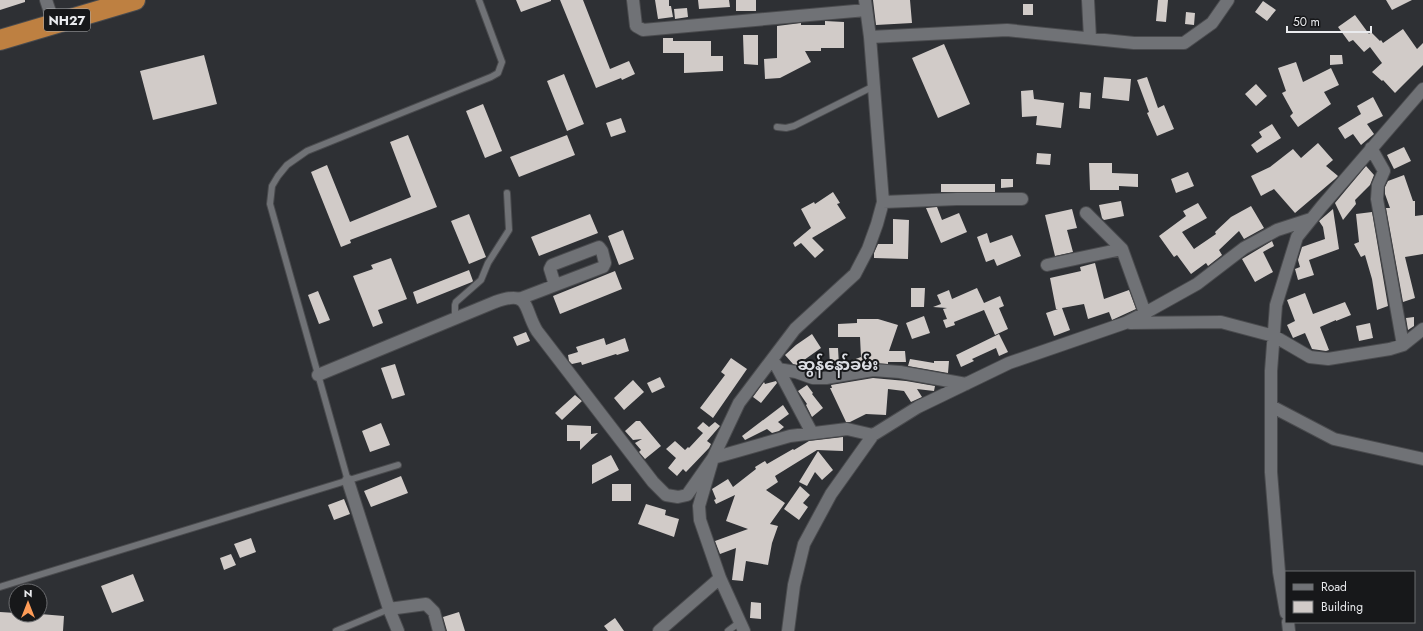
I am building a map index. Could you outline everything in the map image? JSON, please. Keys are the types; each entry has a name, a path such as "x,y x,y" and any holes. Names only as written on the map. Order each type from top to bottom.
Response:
{"highway":[{"name":"NH27","path":"0,40 135,0"}],"street":[{"path":"46,0 54,24"},
{"path":"318,375 455,318 508,297 514,297 526,305 530,320 537,331 653,482 666,495 678,497 687,495 713,458 740,404 776,364 795,330 855,274 868,249 883,202 870,37 866,5 643,30 636,26 633,0"},
{"path":"1088,0 1090,38"},
{"path":"870,37 1007,30 1134,43 1184,43 1212,23 1228,0"},
{"path":"1285,607 1279,572 1271,472 1271,371 1276,305 1297,237 1371,148 1423,89"},
{"path":"1371,148 1384,171 1378,185 1377,199 1403,345"},
{"path":"883,202 957,199 1022,200"},
{"path":"1086,213 1122,249 1145,313"},
{"path":"788,631 794,586 804,544 831,494 873,435 918,407 1009,363 1125,323 1197,284 1244,248 1277,230 1311,219"},
{"path":"1047,265 1122,249"},
{"path":"519,299 555,286"},
{"path":"1125,323 1221,322 1274,336 1310,357 1328,359 1390,350 1403,345 1423,329"},
{"path":"776,364 813,378 826,378 873,370 900,372 966,384"},
{"path":"776,364 812,433"},
{"path":"1271,406 1334,439 1423,459"},
{"path":"713,458 790,436 847,429 873,435"},
{"path":"713,458 699,506 700,520 720,578 742,626"},
{"path":"348,481 389,609 398,631"},
{"path":"659,631 720,578"},
{"path":"389,609 426,604 434,612 439,631"}],"lane":[{"path":"348,481 270,204 272,186 287,165 307,151 498,73 502,62 478,0"},
{"path":"777,127 786,128 794,126 874,86"},
{"path":"455,318 454,305 481,280 488,262 510,230 507,193"},
{"path":"0,588 398,465"},
{"path":"336,631 389,609"},
{"path":"728,631 742,626"}],"building":[{"path":"0,0 25,0 25,2 0,10"},
{"path":"516,0 551,0 551,1 521,12"},
{"path":"560,0 583,0 610,69 629,61 635,74 622,80 621,78 596,88"},
{"path":"655,0 669,0 669,6 671,6 673,17 658,19"},
{"path":"698,0 729,0 730,7 699,9"},
{"path":"736,0 756,0 756,11 736,11"},
{"path":"873,0 910,0 912,23 876,25"},
{"path":"1158,0 1168,0 1166,22 1156,21"},
{"path":"1386,0 1412,0 1392,10"},
{"path":"1263,1 1276,10 1267,21 1255,12"},
{"path":"1023,4 1033,4 1033,15 1023,15"},
{"path":"687,8 688,17 675,19 674,9"},
{"path":"1186,12 1195,13 1194,25 1185,24"},
{"path":"1355,15 1369,34 1371,32 1383,43 1403,29 1417,49 1423,43 1423,65 1395,93 1383,80 1382,81 1372,72 1382,63 1370,47 1364,52 1353,40 1349,42 1338,27"},
{"path":"825,21 844,22 844,48 821,48 821,51 805,51 811,62 780,78 765,79 764,59 777,58 777,26 801,23 801,25 825,25"},
{"path":"743,35 758,35 758,65 744,64"},
{"path":"663,38 673,38 673,41 711,41 711,56 723,56 723,71 684,73 684,53 663,53"},
{"path":"944,44 970,104 938,118 912,58"},
{"path":"204,55 217,104 153,120 140,71"},
{"path":"1330,55 1342,55 1343,64 1330,65"},
{"path":"1296,62 1303,82 1331,68 1339,85 1324,92 1331,104 1298,127 1290,116 1293,113 1282,93 1286,91 1278,68"},
{"path":"564,74 584,124 567,131 547,81"},
{"path":"1104,77 1131,79 1129,101 1102,98"},
{"path":"1147,77 1158,108 1164,105 1174,129 1157,136 1147,113 1149,112 1137,80"},
{"path":"1256,84 1267,96 1256,106 1245,94"},
{"path":"1033,90 1034,99 1064,103 1061,128 1036,125 1037,116 1022,117 1021,91"},
{"path":"1080,92 1091,93 1090,109 1079,108"},
{"path":"1373,97 1383,116 1367,124 1374,134 1361,145 1353,134 1345,139 1338,128 1361,114 1357,106"},
{"path":"483,104 502,151 485,158 466,111"},
{"path":"621,118 626,132 611,137 606,123"},
{"path":"1272,124 1281,138 1257,153 1251,145 1262,137 1259,132"},
{"path":"408,135 437,207 350,240 351,243 341,247 311,172 327,165 350,222 411,197 390,142"},
{"path":"567,135 575,155 519,177 510,157"},
{"path":"1318,143 1333,160 1326,166 1338,176 1335,179 1295,213 1274,189 1261,196 1251,176 1270,167 1293,149 1301,158"},
{"path":"1404,147 1411,161 1394,169 1387,155"},
{"path":"1037,153 1051,154 1050,165 1036,164"},
{"path":"1089,163 1112,163 1112,173 1138,174 1138,187 1119,186 1119,190 1090,190"},
{"path":"1366,166 1374,175 1370,185 1355,200 1356,204 1343,220 1335,203"},
{"path":"1188,172 1194,186 1176,193 1171,179"},
{"path":"1404,175 1413,201 1415,201 1415,216 1423,215 1423,254 1405,257 1415,298 1403,302 1386,208 1390,208 1385,194 1385,187 1388,181"},
{"path":"1001,179 1013,179 1013,187 1001,188"},
{"path":"941,184 995,184 995,192 941,192"},
{"path":"833,192 840,203 837,204 846,218 812,238 824,250 815,258 801,243 795,247 793,243 811,228 801,209 814,202 815,204"},
{"path":"1121,201 1124,216 1104,220 1102,218 1099,205"},
{"path":"1198,203 1207,218 1182,232 1194,249 1216,234 1215,232 1231,217 1251,206 1264,228 1244,239 1239,231 1219,250 1222,255 1208,266 1206,263 1191,274 1177,255 1174,257 1159,236 1186,216 1183,211"},
{"path":"937,207 942,220 959,213 967,232 941,243 926,208"},
{"path":"1072,209 1077,228 1067,230 1073,252 1055,256 1045,215"},
{"path":"1333,209 1339,249 1309,260 1314,275 1298,280 1295,269 1300,267 1298,260 1302,247 1325,239 1323,227 1319,221"},
{"path":"1372,212 1388,306 1377,310 1372,279 1365,255 1361,257 1354,244 1359,242 1356,214"},
{"path":"469,214 486,257 469,264 451,221"},
{"path":"590,214 598,233 539,256 531,237"},
{"path":"893,219 909,220 908,259 874,258 874,253 878,244 893,244"},
{"path":"623,230 634,259 619,265 608,236"},
{"path":"987,233 990,243 1012,235 1021,256 997,266 994,259 986,262 977,237"},
{"path":"1272,241 1274,246 1263,252 1273,272 1255,282 1242,259"},
{"path":"391,258 407,299 378,310 383,323 373,327 353,276 373,269 371,265"},
{"path":"1095,263 1104,299 1129,290 1136,309 1112,320 1109,312 1088,319 1084,304 1062,308 1070,330 1054,336 1046,313 1058,309 1056,309 1050,278 1081,271 1080,267"},
{"path":"469,270 473,281 472,282 417,304 413,292"},
{"path":"615,271 622,289 560,314 553,296"},
{"path":"911,288 925,288 924,307 911,307"},
{"path":"977,288 984,303 1000,296 1004,306 999,308 1008,329 995,335 984,310 954,322 955,325 946,328 943,320 947,319 943,309 947,308 933,307 941,304 937,295 949,290 952,299"},
{"path":"318,291 330,320 319,324 308,295"},
{"path":"1305,293 1313,314 1345,302 1351,315 1320,327 1329,350 1312,349 1305,333 1293,338 1287,325 1295,321 1287,300"},
{"path":"924,316 930,333 912,339 906,323"},
{"path":"1414,317 1414,326 1408,330 1406,318"},
{"path":"857,319 878,319 898,325 889,351 905,351 906,362 888,362 888,364 872,363 826,370 825,366 830,365 829,348 838,348 839,365 861,357 860,337 838,337 838,324 857,323"},
{"path":"1370,323 1373,338 1359,341 1356,326"},
{"path":"526,332 530,341 517,346 513,337"},
{"path":"812,334 821,348 797,365 793,364 785,355"},
{"path":"999,334 1008,352 999,356 996,348 972,359 974,361 961,367 956,355"},
{"path":"604,338 606,345 625,338 629,351 582,365 581,362 572,364 569,361 568,355 578,352 576,347"},
{"path":"731,358 747,369 713,418 700,408 725,375 721,372"},
{"path":"910,359 934,363 934,361 949,361 948,373 908,366"},
{"path":"395,364 405,395 392,399 381,368"},
{"path":"660,377 665,387 652,393 647,383"},
{"path":"873,378 906,381 935,386 934,391 917,389 922,397 911,402 904,391 888,389 886,415 866,414 850,422 846,422 830,388 832,388 831,385"},
{"path":"633,380 644,392 624,410 614,398"},
{"path":"776,381 777,383 761,403 753,397 764,382 765,384"},
{"path":"807,385 823,408 812,417 806,405 807,404 798,391"},
{"path":"575,395 582,401 562,420 555,413"},
{"path":"783,405 789,414 778,422 784,427 779,431 772,433 767,429 745,440 742,436"},
{"path":"636,421 640,421 661,446 645,459 639,452 641,450 635,443 642,439 633,440 625,431"},
{"path":"703,422 709,427 715,422 720,426 707,441 711,444 709,448 686,472 683,469 677,476 668,468 676,458 666,449 675,441 685,450 688,447 689,448 703,433 697,428"},
{"path":"381,423 390,445 370,452 362,431"},
{"path":"567,425 591,426 591,434 598,433 580,450 580,441 567,441"},
{"path":"843,437 843,451 817,450 775,476 778,482 766,490 785,503 770,524 778,526 772,543 768,565 746,561 743,581 732,580 736,548 720,554 715,541 748,529 726,521 735,495 716,504 714,500 716,499 712,489 728,479 733,487 756,469 755,467 765,461 767,464 809,441"},
{"path":"818,451 833,470 822,480 815,472 807,486 799,482"},
{"path":"611,455 619,470 592,484 592,465"},
{"path":"401,476 408,493 371,507 364,491"},
{"path":"612,484 631,484 631,501 612,501"},
{"path":"800,486 810,495 803,503 808,507 799,520 784,509"},
{"path":"344,499 350,514 334,520 328,505"},
{"path":"646,504 666,510 665,515 679,519 674,537 638,524"},
{"path":"251,538 256,552 240,558 234,544"},
{"path":"231,554 236,565 224,570 220,558"},
{"path":"133,574 144,601 112,613 101,586"},
{"path":"751,602 761,603 761,619 750,618"},
{"path":"0,612 8,612 8,623 48,623 48,615 64,616 63,631 0,631"},
{"path":"459,612 465,631 447,631 443,617"},
{"path":"615,618 624,631 608,631 604,626"}],"district":[{"name":"ဆွန်နော်ခမ်း","path":"838,364"}]}
